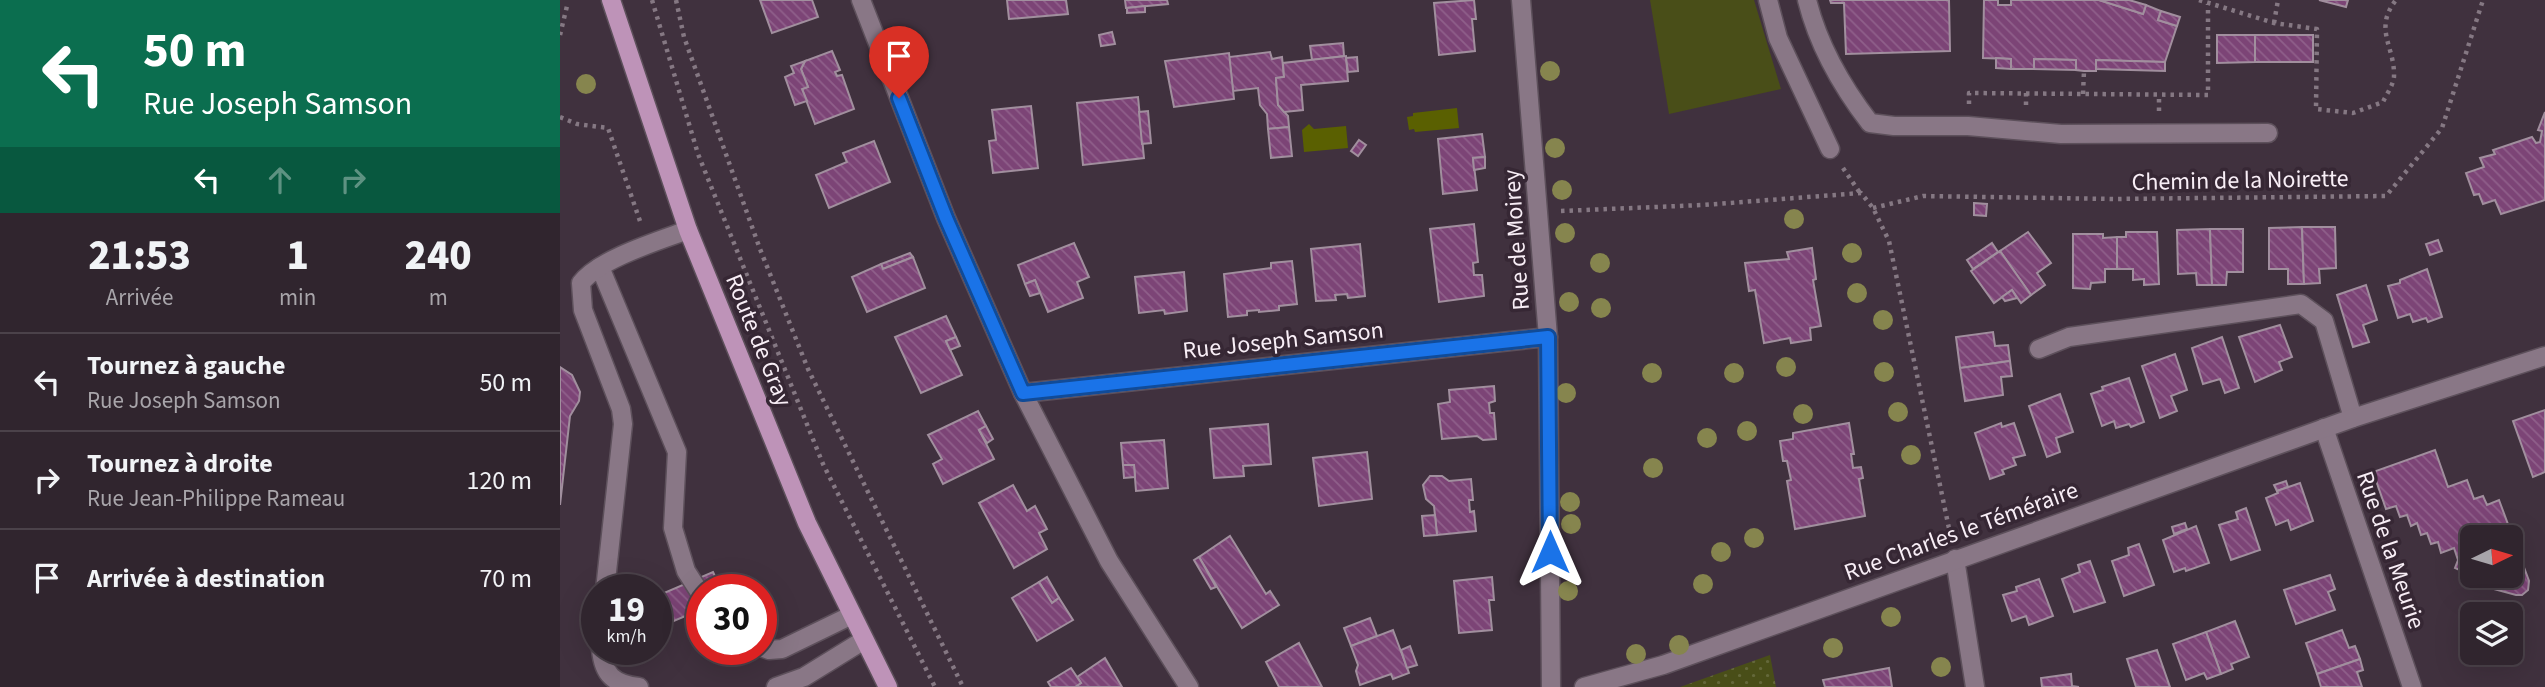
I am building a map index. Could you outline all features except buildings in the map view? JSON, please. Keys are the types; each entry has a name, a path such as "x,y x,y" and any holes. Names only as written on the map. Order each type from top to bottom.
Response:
{"main road":[{"name":"Route de Gray","path":"611,0 688,230 807,523 888,687"}],"street":[{"path":"861,0 946,218 1023,393 1109,561 1189,687"},
{"name":"Rue de Moirey","path":"1521,0 1548,337 1551,687"},
{"path":"1768,0 1778,38 1830,149"},
{"path":"1807,0 1811,18 1850,96 1870,123 1894,126 1968,126 2061,134 2268,133"},
{"path":"607,574 623,424 621,409 583,310 580,283 587,274 600,267 648,244 688,230"},
{"path":"600,267 677,453 673,528 688,574"},
{"path":"2039,349 2069,337 2301,304 2324,321 2353,418"},
{"name":"Rue Joseph Samson","path":"1023,393 1548,337"},
{"name":"Rue Charles le Téméraire","path":"1584,687 1663,665 1955,558 2324,428 2545,356"},
{"name":"Rue de la Meurie","path":"2324,428 2412,687"},
{"path":"1955,558 1975,687"},
{"path":"777,649 795,644 852,615"},
{"path":"776,687 804,677 864,640"},
{"path":"605,665 609,675 622,685 639,687"}],"path":[{"path":"652,0 698,154 823,464 935,687"},
{"path":"676,0 684,37 760,249 807,369 963,687"},
{"path":"2199,0 2274,23 2317,29 2316,109 2353,113 2383,102 2395,78 2385,35 2389,10 2396,0"},
{"path":"2274,23 2278,0"},
{"name":"Chemin de la Noirette","path":"1873,208 1923,196 2115,199 2386,196 2442,128 2483,0"},
{"path":"1968,126 1969,93 2208,95 2208,4"},
{"path":"560,35 567,6"},
{"path":"2083,94 2084,71"},
{"path":"560,117 585,125 608,128 648,244"},
{"path":"1830,149 1873,208 1889,241 1955,558"},
{"path":"1539,212 1703,205 1861,193"}],"green space":[{"path":"1650,0 1754,0 1781,89 1669,114"},
{"path":"1770,655 1776,687 1680,687"}],"shaded area":[{"path":"1457,108 1459,128 1415,132 1414,129 1409,130 1407,117 1413,116 1413,113"},
{"path":"1309,124 1314,129 1346,126 1348,148 1304,152 1302,130"}],"route":[{"path":"899,98 946,218 1023,393 1548,337 1550,552"}]}
